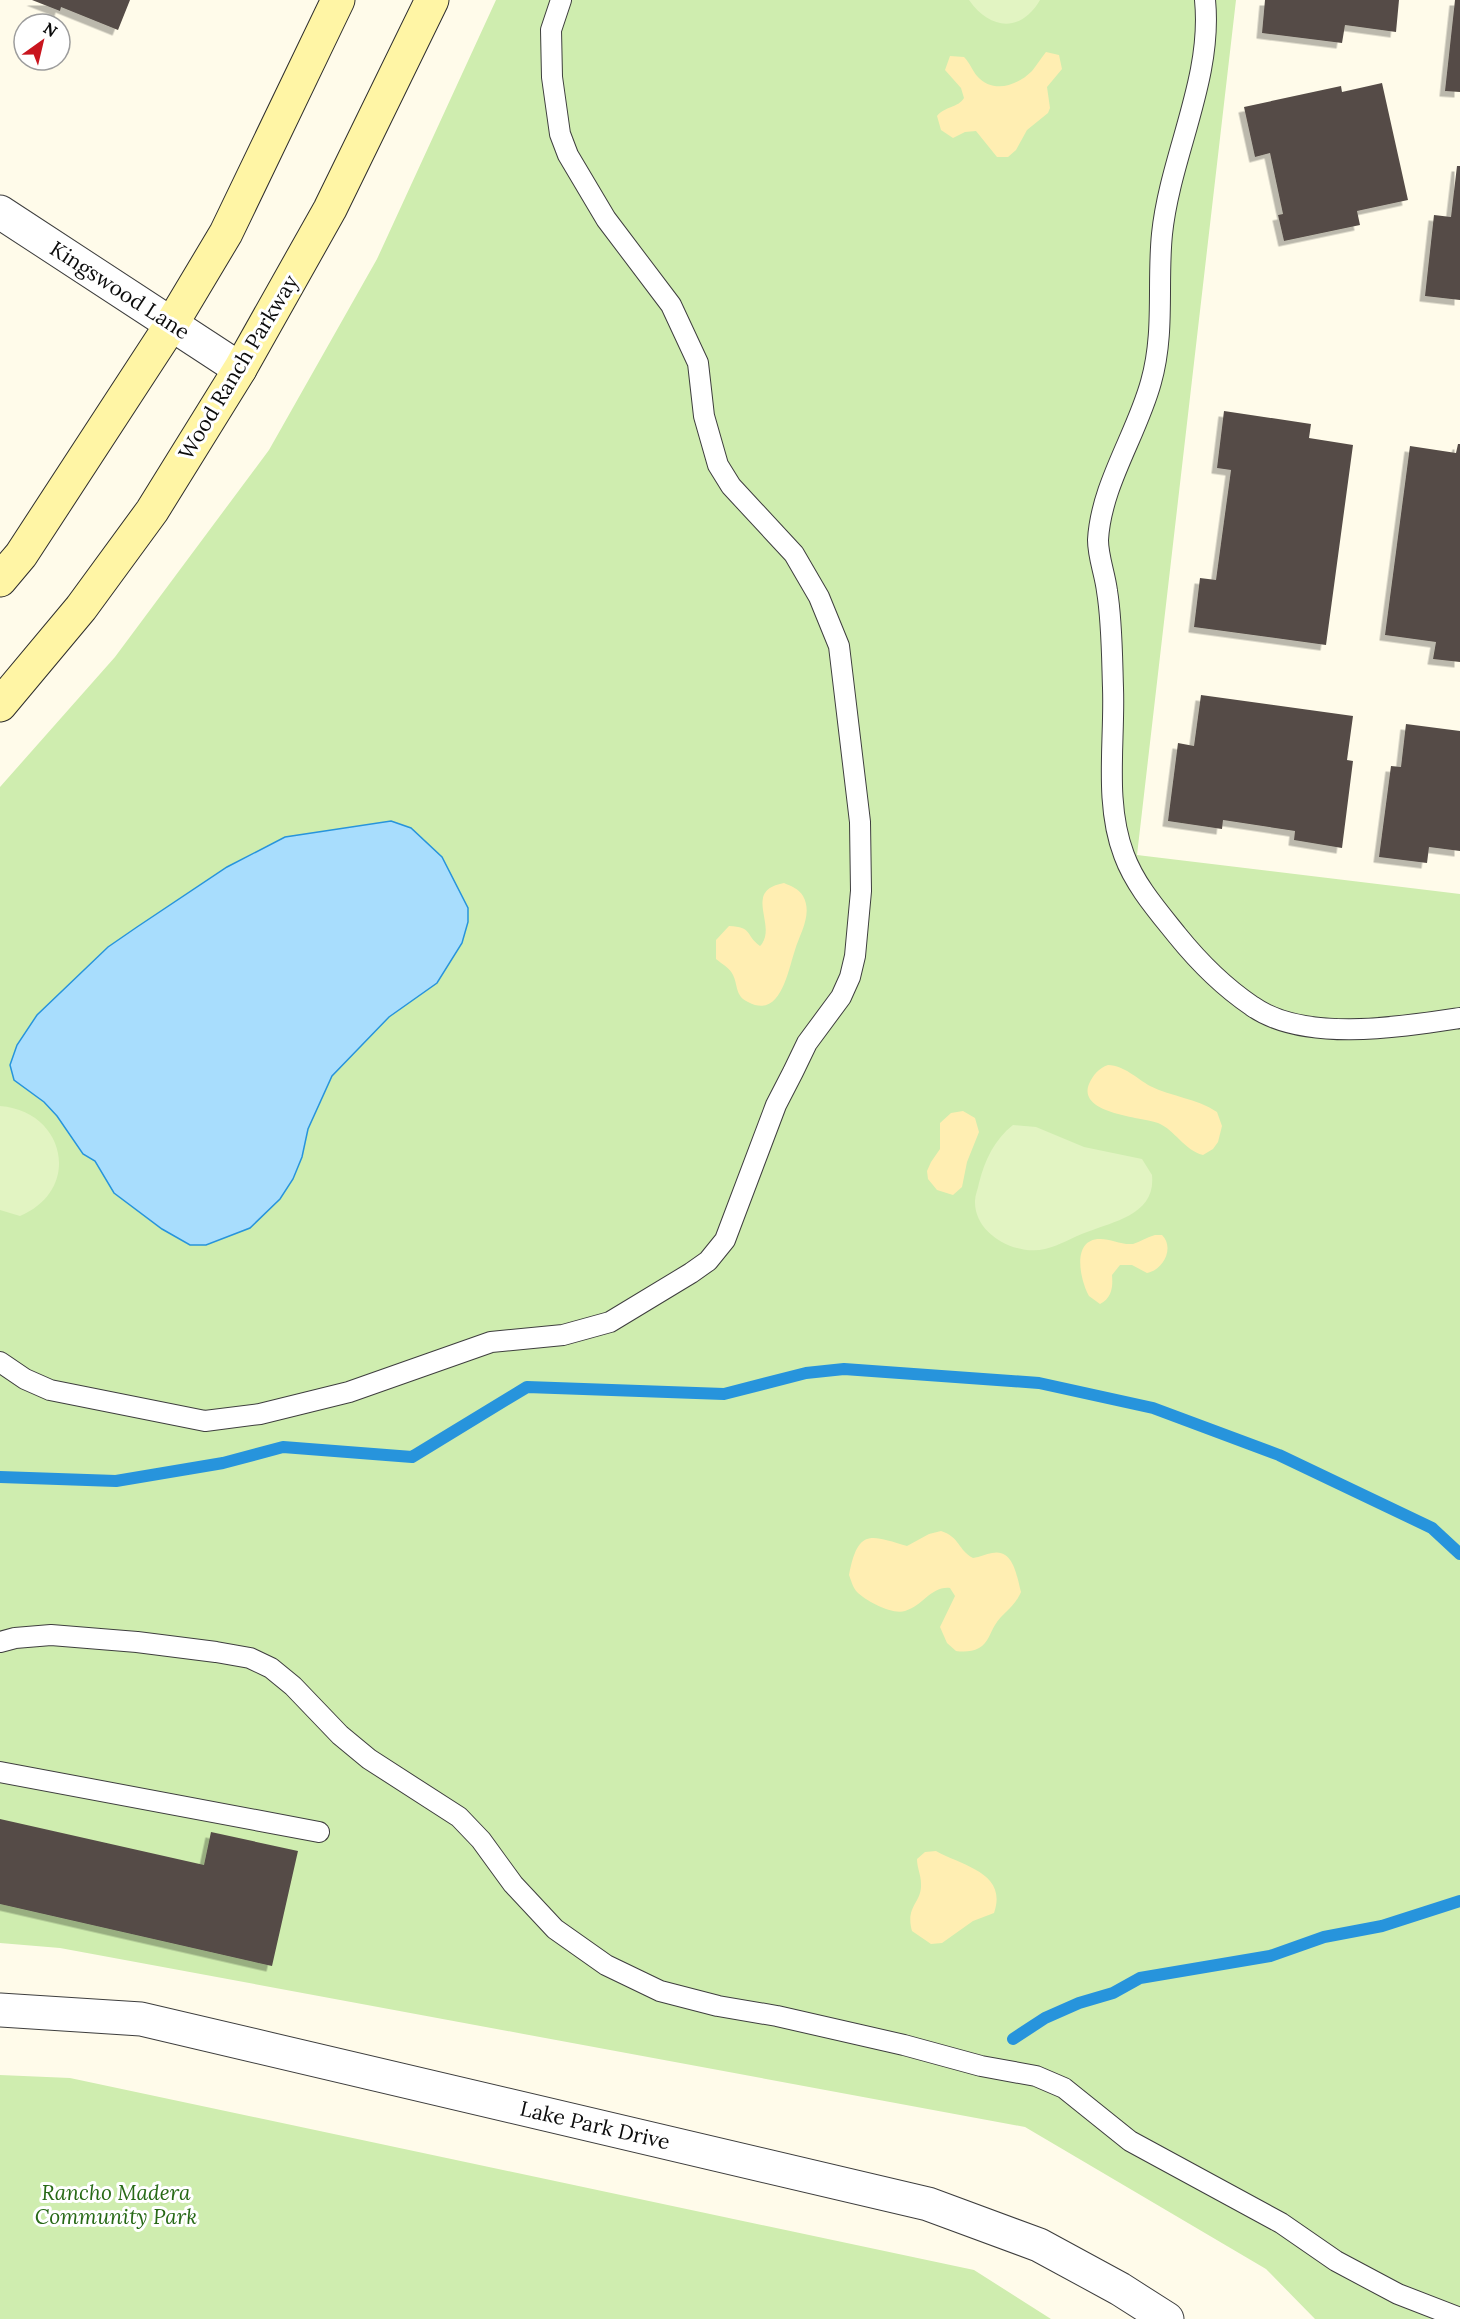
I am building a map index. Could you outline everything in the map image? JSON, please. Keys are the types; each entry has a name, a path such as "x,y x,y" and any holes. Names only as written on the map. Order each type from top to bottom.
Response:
{"main road":[{"path":"0,580 21,555 171,325 226,233 338,0"},
{"name":"Wood Ranch Parkway","path":"0,705 81,608 152,511 240,369 330,209 432,0"}],"street":[{"name":"Kingswood Lane","path":"0,212 240,369"},
{"name":"Lake Park Drive","path":"0,2010 141,2019 928,2204 1039,2245 1120,2289 1167,2319"}],"lane":[{"path":"0,1362 25,1379 50,1390 205,1420 260,1414 349,1392 491,1342 563,1335 610,1322 691,1274 708,1261 725,1240 780,1097 807,1043 841,997 850,977 856,946 861,891 860,822 839,646 819,597 794,554 730,486 718,465 704,416 698,363 671,305 606,219 568,155 560,134 552,77 551,30 561,0"},
{"path":"1205,0 1204,47 1198,79 1171,177 1162,234 1160,323 1154,370 1143,410 1115,473 1098,541 1108,592 1113,688 1114,810 1123,853 1139,885 1187,946 1215,975 1253,1008 1285,1022 1344,1029 1460,1018"},
{"path":"0,1642 15,1638 51,1635 137,1642 216,1652 250,1659 271,1668 293,1686 340,1735 369,1759 459,1817 481,1840 513,1884 555,1929 606,1965 660,1990 718,2006 777,2016 904,2045 981,2066 1036,2076 1064,2088 1105,2124 1148,2152 1272,2218 1336,2261 1398,2294 1460,2318"},
{"path":"0,1772 319,1832"}],"green space":[{"path":"496,0 1236,0 1137,855 1460,894 1460,2319 1315,2319 1266,2269 1025,2127 60,1948 0,1943 0,787 115,657 269,450 377,259"},
{"path":"969,0 1040,0 1024,18 1005,24 986,17"},
{"path":"0,1106 22,1111 39,1122 52,1136 58,1153 58,1171 53,1188 40,1204 20,1216 0,1210"},
{"path":"1013,1125 1036,1127 1084,1147 1142,1159 1152,1175 1152,1188 1147,1199 1132,1214 1050,1248 1022,1249 999,1240 981,1223 975,1199 987,1158 1001,1137"},
{"name":"Rancho Madera Community Park","path":"0,2075 70,2078 974,2270 1051,2319 0,2319"}],"sand":[{"path":"1046,52 1059,55 1062,69 1047,87 1050,108 1048,113 1027,130 1016,150 1008,157 997,157 976,131 965,132 953,138 941,130 937,116 964,98 961,88 945,70 950,56 964,57 983,82 1005,86 1026,76"},
{"path":"784,883 803,896 807,910 805,923 781,990 776,999 759,1006 741,997 732,973 716,959 716,940 729,926 737,927 745,930 760,946 765,938 766,929 763,910 765,893 771,887"},
{"path":"1108,1065 1125,1070 1158,1090 1201,1104 1217,1112 1222,1126 1218,1142 1213,1149 1203,1155 1190,1149 1170,1130 1158,1123 1113,1112 1092,1102 1088,1094 1089,1084 1097,1072"},
{"path":"963,1111 975,1118 979,1132 967,1162 962,1187 953,1195 937,1190 928,1179 927,1171 940,1149 940,1123 951,1113"},
{"path":"1155,1235 1162,1235 1167,1246 1165,1258 1158,1268 1147,1273 1132,1265 1120,1265 1112,1275 1112,1288 1107,1299 1100,1304 1089,1296 1080,1262 1085,1246 1091,1241 1100,1239 1133,1244"},
{"path":"941,1531 956,1540 973,1558 992,1553 1005,1555 1013,1565 1021,1592 998,1621 985,1643 979,1648 965,1652 956,1651 947,1643 940,1627 955,1596 950,1588 937,1590 917,1605 900,1612 880,1606 861,1596 854,1588 849,1575 857,1549 862,1542 868,1539 884,1539 907,1546 929,1534"},
{"path":"936,1851 970,1867 989,1880 995,1889 997,1899 994,1913 973,1921 942,1943 931,1944 912,1931 910,1923 912,1910 921,1890 917,1859 925,1852"}],"water":[{"path":"391,821 411,828 442,857 468,908 468,922 462,943 437,983 389,1017 332,1076 308,1129 302,1157 293,1179 280,1199 250,1228 206,1245 190,1245 162,1229 114,1193 95,1161 83,1154 57,1116 44,1102 14,1080 10,1065 17,1045 37,1015 108,947 227,867 285,837"}],"building":[{"path":"32,0 130,0 118,30 61,7 60,11"},
{"path":"1265,0 1399,0 1396,32 1345,25 1342,43 1262,33"},
{"path":"1455,0 1460,0 1460,92 1445,91"},
{"path":"1382,83 1408,200 1357,211 1360,225 1284,241 1278,215 1283,214 1270,153 1255,157 1244,107 1341,86 1342,92"},
{"path":"1457,166 1460,166 1460,300 1425,296 1434,215 1451,217"},
{"path":"1224,411 1311,424 1309,438 1353,445 1326,645 1194,627 1200,578 1216,580 1231,470 1217,468"},
{"path":"1458,444 1460,444 1460,662 1433,659 1436,642 1385,635 1410,446 1456,453"},
{"path":"1201,695 1353,716 1347,760 1353,761 1342,848 1294,840 1295,831 1223,820 1222,829 1168,821 1178,743 1194,746"},
{"path":"1406,724 1460,731 1460,851 1429,847 1427,863 1379,857 1391,766 1401,767"},
{"path":"0,1819 204,1865 211,1832 298,1851 272,1966 0,1904"}],"waterway":[{"path":"0,1477 116,1481 223,1463 283,1447 412,1457 527,1387 724,1394 806,1373 844,1369 1039,1383 1153,1408 1279,1455 1432,1528 1460,1554"},
{"path":"1013,2039 1045,2018 1079,2003 1113,1993 1140,1978 1270,1956 1324,1937 1382,1926 1460,1901"}]}
